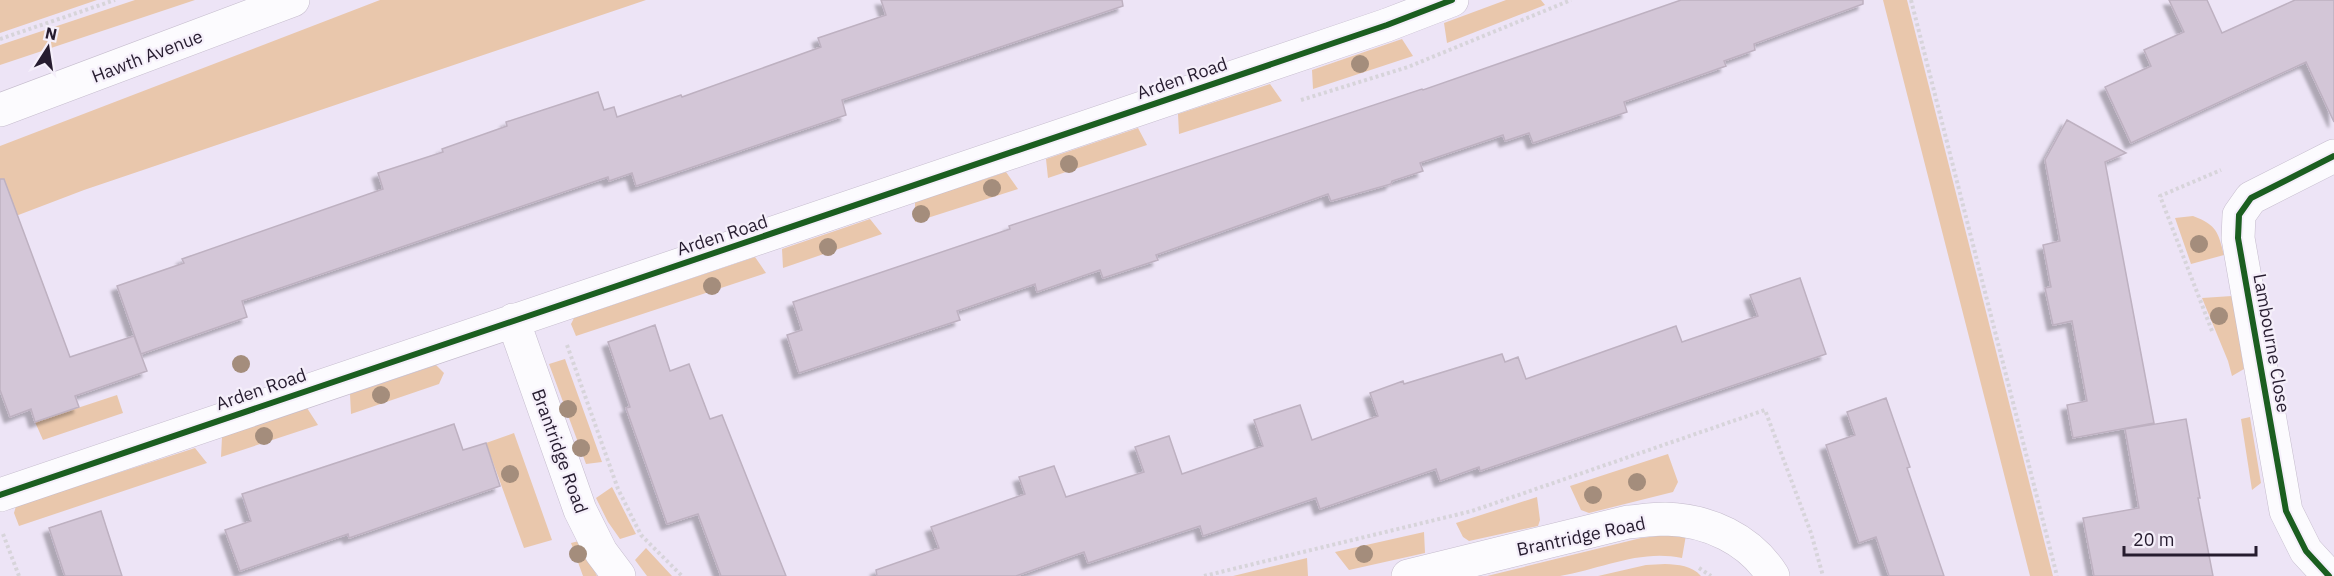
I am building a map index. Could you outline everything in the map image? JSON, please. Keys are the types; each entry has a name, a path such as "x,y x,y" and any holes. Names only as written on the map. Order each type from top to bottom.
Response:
{"street":[{"name":"Hawth Avenue","path":"0,110 293,0"},
{"name":"Arden Road","path":"0,495 1365,32 1452,0"},
{"name":"Lambourne Close","path":"2329,576 2306,551 2286,511 2238,238 2239,215 2251,198 2334,156"},
{"name":"Brantridge Road","path":"513,320 580,510 601,552 619,576"},
{"name":"Brantridge Road","path":"1408,576 1628,522 1665,519 1698,523 1734,537 1762,558 1773,576"}],"path":[{"path":"0,39 115,0"},
{"path":"1911,0 2057,576"},
{"path":"0,528 19,576"},
{"path":"4,537 15,534"},
{"path":"1691,563 1711,576"}],"shaded area":[{"path":"0,0 97,0 0,33"},
{"path":"135,0 195,0 0,65 0,45"},
{"path":"380,0 646,0 84,190 0,222 0,146"},
{"path":"1506,0 1541,0 1545,5 1447,43 1444,23"},
{"path":"1883,0 1907,0 2053,576 2030,576"},
{"path":"1402,39 1413,56 1313,89 1312,70"},
{"path":"1270,84 1282,101 1179,134 1178,114"},
{"path":"1138,128 1147,145 1048,178 1046,159"},
{"path":"1006,172 1018,189 915,222 915,202"},
{"path":"2193,216 2212,226 2220,240 2224,255 2191,264 2175,218"},
{"path":"870,219 882,234 783,268 782,249"},
{"path":"755,257 766,273 576,336 571,324 574,318"},
{"path":"2232,296 2244,369 2232,376 2202,298"},
{"path":"565,359 602,462 586,464 549,364"},
{"path":"436,365 444,373 439,384 351,414 350,394"},
{"path":"117,395 123,413 43,440 35,422"},
{"path":"307,408 318,425 221,457 222,437"},
{"path":"2250,417 2261,483 2252,490 2241,419"},
{"path":"514,433 552,540 524,548 486,443"},
{"path":"195,448 207,463 19,526 14,513 16,506"},
{"path":"1668,454 1678,482 1673,492 1589,513 1581,510 1570,486"},
{"path":"612,487 636,534 620,539 608,522 596,498"},
{"path":"1537,497 1540,520 1538,526 1469,541 1463,537 1456,523"},
{"path":"1424,532 1425,553 1349,570 1335,552"},
{"path":"1686,535 1682,558 1651,556 1636,558 1560,576 1487,576 1641,538"},
{"path":"579,541 597,576 583,576 571,543"},
{"path":"646,548 672,576 647,576 635,560"},
{"path":"1307,558 1308,576 1233,576"},
{"path":"1665,564 1689,568 1701,576 1598,576 1646,565"}],"building":[{"path":"881,0 1122,0 1123,6 842,100 846,115 675,173 636,186 632,173 609,181 608,177 242,301 247,317 141,354 117,286 184,263 182,259 383,189 378,173 443,152 442,149 507,126 506,122 598,92 604,110 614,107 617,117 681,95 682,97 821,47 818,38 886,15"},
{"path":"1681,0 1863,0 1863,4 1754,44 1755,50 1724,61 1726,66 1624,102 1627,112 1533,143 1529,133 1505,141 1503,135 1420,163 1423,171 1392,181 1391,184 1331,201 1328,194 1156,255 1158,260 1103,278 1100,270 1037,292 1035,284 957,311 960,320 799,373 787,335 802,330 793,302 1010,229 1009,226 1423,90"},
{"path":"2169,0 2207,0 2222,33 2295,0 2334,0 2334,122 2306,62 2131,143 2105,87 2151,66 2144,50 2184,32"},
{"path":"2067,120 2126,153 2105,162 2154,423 2073,438 2067,405 2087,401 2072,321 2053,325 2045,288 2051,287 2043,245 2060,241 2045,160"},
{"path":"0,179 4,179 70,357 134,336 147,371 75,396 79,407 35,422 31,409 10,417 0,390"},
{"path":"1800,278 1826,354 1480,471 1479,467 1440,481 1436,469 1320,509 1316,498 1203,536 1200,526 1088,563 1084,552 1016,576 877,576 876,570 939,548 931,527 1025,494 1019,477 1054,466 1066,497 1144,472 1135,447 1169,436 1182,474 1263,446 1254,420 1300,405 1312,440 1378,416 1370,393 1403,381 1404,384 1502,354 1505,362 1518,357 1526,379 1676,326 1682,342 1758,316 1750,295"},
{"path":"655,325 670,371 689,364 710,419 722,415 786,576 721,576 698,514 667,524 626,408 630,407 608,342"},
{"path":"1886,398 1944,576 1889,576 1876,537 1859,543 1826,445 1855,435 1847,412"},
{"path":"2186,419 2213,576 2094,576 2083,518 2139,508 2125,429"},
{"path":"454,424 463,450 486,443 500,486 349,538 348,534 240,571 225,530 251,521 242,494"},
{"path":"101,511 122,576 65,576 49,528"}],"cycle path":[{"path":"0,495 1387,25 1452,0"},
{"path":"2329,576 2306,551 2286,511 2238,238 2239,215 2251,198 2334,156"}]}
